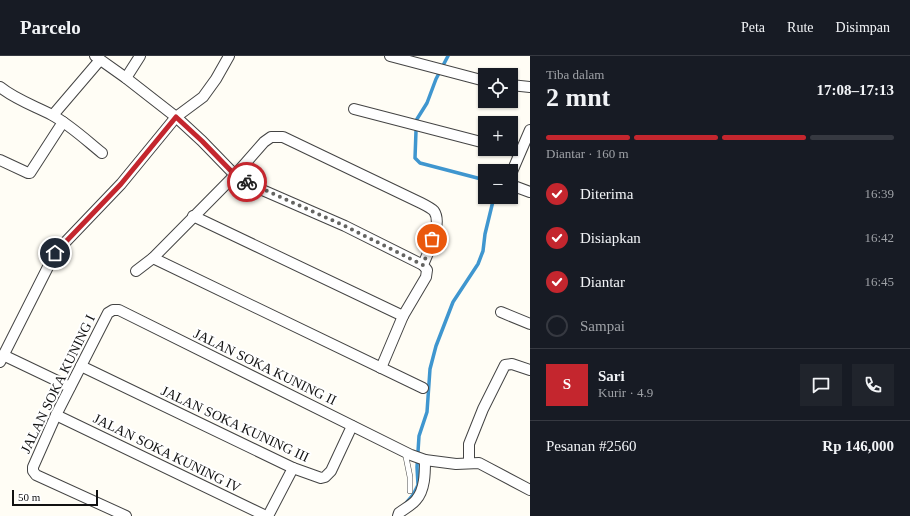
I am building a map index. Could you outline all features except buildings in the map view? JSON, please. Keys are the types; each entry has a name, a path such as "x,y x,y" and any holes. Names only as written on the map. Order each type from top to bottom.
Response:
{"street":[{"path":"126,78 140,56"},
{"path":"70,387 2,358 55,253 121,184 176,117 203,97 216,79 229,56"},
{"path":"390,56 478,79"},
{"path":"53,115 97,58 126,78 176,117 235,175 260,189 345,226 423,265 427,270 426,277 403,316 381,368"},
{"path":"518,86 530,87"},
{"path":"0,87 22,101 53,115 102,153"},
{"path":"354,109 478,141"},
{"path":"0,160 30,173 63,122"},
{"path":"515,164 530,130"},
{"path":"136,271 153,258 235,175 264,142 271,137 282,137 433,210 437,218 437,226 423,265"},
{"path":"518,188 530,192"},
{"path":"193,216 403,316"},
{"path":"153,258 423,388"},
{"name":"JALAN SOKA KUNING II","path":"108,313 113,310 119,310 415,456 456,464 479,463 530,490"},
{"path":"501,312 530,324"},
{"name":"JALAN SOKA KUNING I","path":"108,313 56,415 33,467 36,475 126,516"},
{"path":"469,463 469,444 483,409 505,365 512,364 530,370"},
{"name":"JALAN SOKA KUNING III","path":"81,366 292,468 321,478 325,477 331,471 352,426"},
{"name":"JALAN SOKA KUNING IV","path":"56,415 267,516"},
{"path":"398,516 399,513 416,500 421,492 425,476 415,456"},
{"path":"267,516 292,468"}],"lane":[{"path":"410,491 410,477 415,456"}],"waterway":[{"path":"417,119 427,103 436,79 448,56"},
{"path":"416,131 415,158 420,163 478,178"},
{"path":"407,502 413,495 418,485 417,467 419,436 427,412 430,369 436,346 453,302 478,264 483,251 485,234 492,204"}],"way so far":[{"path":"247,182 345,226 423,265 432,239"}],"route":[{"path":"55,253 121,184 176,117 235,175 247,182"}]}
